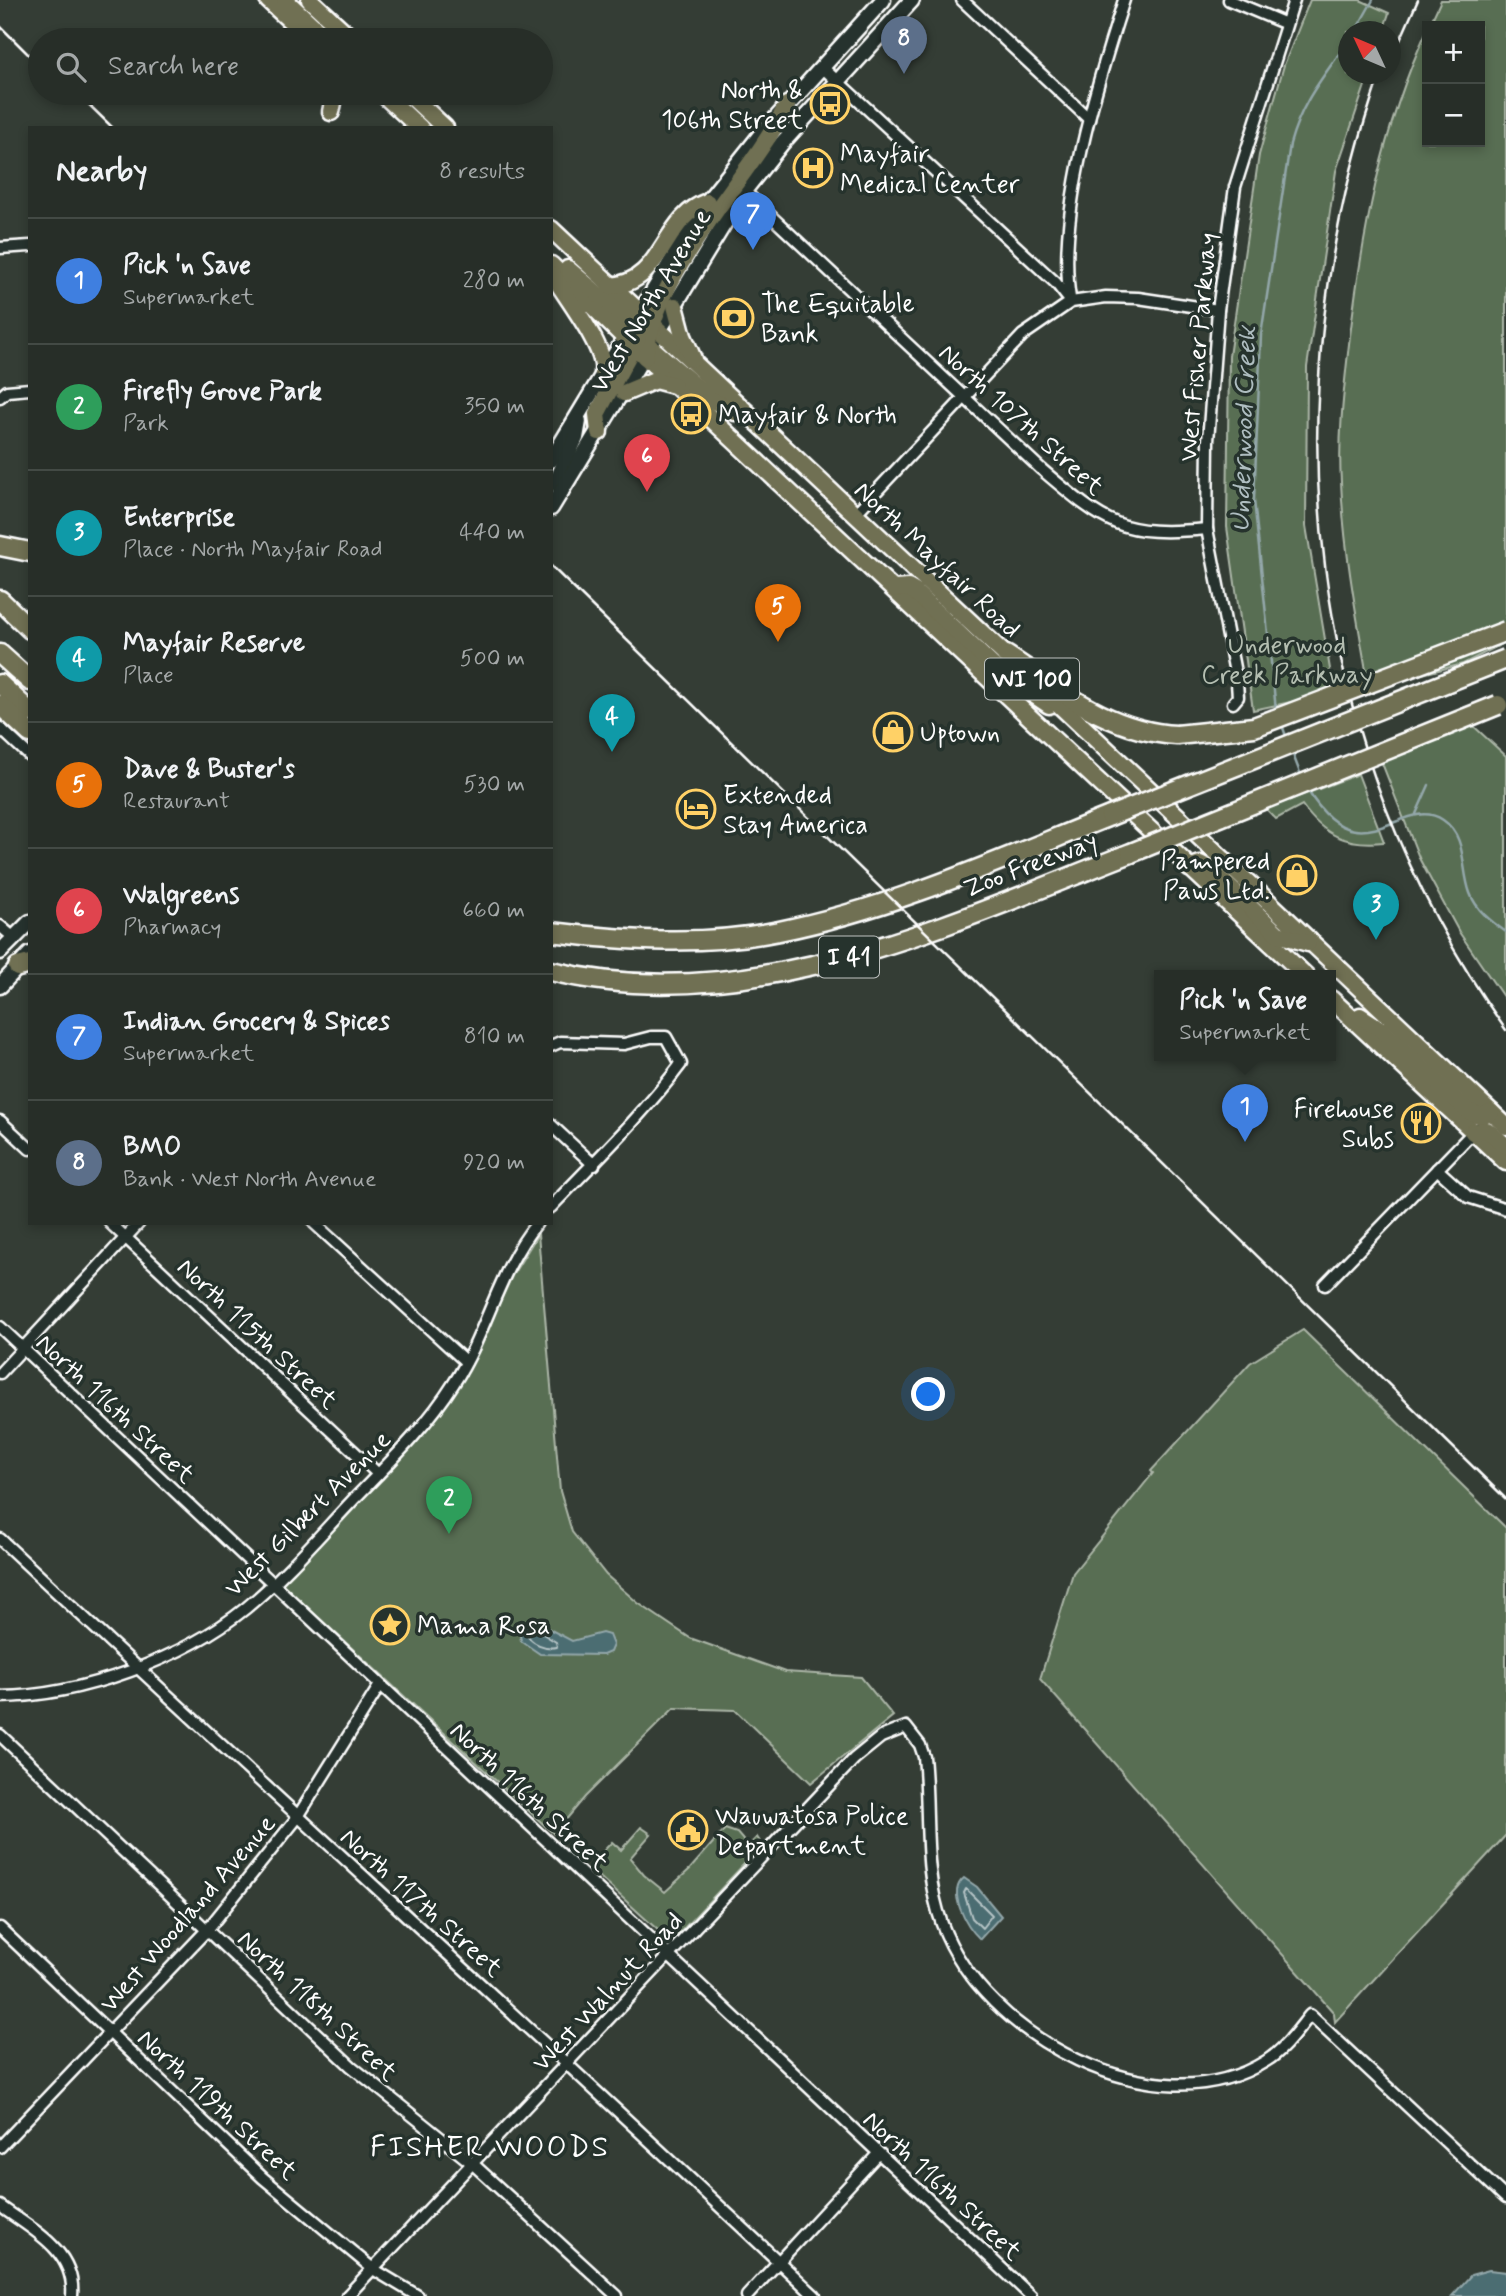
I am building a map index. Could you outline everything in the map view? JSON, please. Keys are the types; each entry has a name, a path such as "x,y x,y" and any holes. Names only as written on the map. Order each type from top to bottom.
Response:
{"highway":[{"path":"0,546 28,552"},
{"path":"0,600 28,627"},
{"path":"1006,655 1094,713 1132,729 1177,734 1254,727 1506,631"},
{"path":"0,654 28,679"},
{"name":"Zoo Freeway","path":"553,932 622,940 722,937 778,932 912,895 1506,659"},
{"path":"0,684 28,710"},
{"name":"Zoo Freeway","path":"555,974 629,982 692,982 765,974 856,956 1131,853 1502,703"},
{"path":"0,705 28,731"}],"main road":[{"path":"268,0 298,28"},
{"path":"285,0 315,28"},
{"path":"310,0 340,28"},
{"name":"West North Avenue","path":"553,505 624,393 643,334 707,202 787,105 883,0"},
{"path":"859,58 879,26 903,0"},
{"name":"West North Avenue","path":"553,457 603,372 675,306 744,191 782,143 912,0"},
{"path":"331,112 332,105"},
{"path":"381,105 403,126"},
{"path":"395,105 418,126"},
{"path":"421,105 443,126"},
{"path":"599,432 597,414 707,221 772,134 787,105"},
{"path":"610,286 631,283 643,275 658,258 683,216 692,207 707,202"},
{"name":"North Mayfair Road","path":"553,231 610,286 676,386 1300,970"},
{"path":"553,259 561,262 643,334 712,400 754,422"},
{"name":"North Mayfair Road","path":"553,266 643,334 699,370 1078,722 1506,1126"},
{"path":"553,276 598,349 604,365 603,372"},
{"path":"675,306 682,336 699,370"},
{"path":"624,393 655,380 676,386"},
{"path":"561,492 555,481 576,438 580,413"},
{"path":"895,589 908,588 915,592 1004,675 1078,722"},
{"path":"1189,868 1200,864 1211,870 1278,934 1313,945"},
{"path":"0,953 28,924"},
{"path":"0,986 26,962"},
{"path":"1336,1001 1383,1031 1468,1111 1481,1116 1491,1112"},
{"path":"1336,1003 1506,1162"},
{"path":"1473,1132 1487,1130 1506,1146"}],"street":[{"path":"962,0 1089,119"},
{"path":"1070,302 1067,244 1089,119 1124,0"},
{"path":"1229,0 1284,23"},
{"name":"West Fisher Parkway","path":"1233,703 1238,697 1237,683 1209,550 1207,528 1208,440 1218,310 1235,187 1284,23 1294,0"},
{"path":"822,67 1056,283 1070,302"},
{"name":"North 107th Street","path":"744,191 1041,469 1100,516 1125,527 1150,533 1207,528"},
{"path":"0,248 28,246"},
{"path":"855,514 1023,335 1070,302 1106,297 1138,298 1218,310"},
{"path":"0,397 7,391 28,389"},
{"path":"0,728 28,754"},
{"path":"0,926 13,939"},
{"path":"553,1045 560,1042 624,1044 666,1037 681,1064 660,1092 594,1165 553,1205"},
{"path":"1325,1284 1491,1112"},
{"path":"0,1121 28,1147"},
{"path":"553,1127 594,1165"},
{"path":"1437,1169 1468,1197 1506,1209"},
{"name":"North 115th Street","path":"112,1225 378,1474"},
{"path":"0,1373 137,1225"},
{"path":"316,1225 466,1362"},
{"name":"West Gilbert Avenue","path":"0,1697 61,1689 137,1668 206,1636 273,1584 431,1415 466,1362 491,1303 533,1225"},
{"name":"North 116th Street","path":"0,1327 1031,2296"},
{"name":"North 117th Street","path":"0,1539 297,1818 568,2063 815,2296"},
{"name":"West Woodland Avenue","path":"0,2147 207,1930 297,1818 380,1685"},
{"name":"West Walnut Road","path":"347,2296 854,1759 881,1737 906,1727 920,1745 924,1756 927,1869 942,1925 953,1948 983,1990 1030,2033 1065,2055 1101,2071 1129,2078 1181,2083 1226,2077 1258,2065 1285,2045 1310,2015 1506,2198"},
{"name":"North 118th Street","path":"0,1735 351,2066 474,2164 617,2296"},
{"name":"North 119th Street","path":"0,1928 263,2178 373,2269 418,2296"},
{"path":"747,2296 878,2154"},
{"path":"0,2206 51,2242 68,2270 72,2296"}],"green space":[{"name":"Underwood Creek Parkway","path":"1310,0 1360,0 1389,13 1386,21 1338,21 1338,84 1366,84 1336,171 1307,367 1306,526 1334,693 1253,710 1227,527 1229,356 1259,155 1284,65"},
{"name":"Underwood Creek Parkway","path":"1441,0 1506,0 1506,642 1463,664 1369,687 1345,534 1340,465 1342,413 1354,303 1367,223 1397,106 1422,42 1422,147 1485,147 1485,21 1431,21"},
{"name":"Underwood Creek Parkway","path":"1468,721 1506,756 1506,1001 1459,932 1420,860 1380,758"},
{"path":"1358,774 1384,842 1359,842 1337,837 1310,816 1302,805 1276,819 1266,809"},
{"path":"538,1234 560,1491 572,1532 606,1575 638,1603 690,1638 785,1672 861,1677 893,1716 811,1783 735,1710 674,1708 585,1797 554,1834 280,1582 468,1371 512,1276"},
{"path":"1303,1330 1506,1528 1506,1835 1335,2022 1334,2013 1040,1679 1073,1573 1153,1473 1151,1471 1250,1363"},
{"path":"641,1827 651,1834 630,1858 644,1875 665,1892 690,1869 725,1829 737,1833 748,1846 757,1837 762,1845 671,1942 592,1870 591,1864 612,1842 621,1850"}],"water":[{"path":"532,1620 572,1641 602,1633 609,1635 613,1645 610,1652 603,1655 540,1654 521,1641 519,1629"},
{"path":"964,1878 977,1887 1001,1916 980,1939 960,1909 957,1892"},
{"path":"1489,2270 1506,2272 1506,2296 1452,2296 1471,2275"}],"waterway":[{"name":"Underwood Creek","path":"1361,21 1373,0"},
{"name":"Underwood Creek","path":"1276,710 1254,500 1261,335 1290,144 1307,102 1338,55"},
{"name":"Underwood Creek","path":"1281,722 1287,739"},
{"name":"Underwood Creek","path":"1292,752 1302,778"},
{"path":"1416,814 1429,785"},
{"name":"Underwood Creek","path":"1308,791 1327,816 1346,828 1363,830 1428,814 1443,820 1451,827 1460,844 1467,884 1476,905 1506,932"}],"railway":[{"path":"1401,38 1418,0"},
{"path":"0,26 28,54"},
{"path":"1377,84 1345,197 1324,320 1317,445 1325,568 1348,689 1386,807 1438,921 1506,1030"},
{"path":"89,105 111,126"},
{"path":"553,568 1506,1499"}],"place":[{"name":"BMO","path":"904,74"},
{"name":"North & 106th Street","path":"830,104"},
{"name":"Mayfair Medical Center","path":"813,168"},
{"name":"Indian Grocery & Spices","path":"753,250"},
{"name":"The Equitable Bank","path":"734,318"},
{"name":"Mayfair & North","path":"691,414"},
{"name":"Walgreens","path":"647,492"},
{"name":"Dave & Buster's","path":"778,642"},
{"name":"Uptown","path":"893,732"},
{"name":"Mayfair Reserve","path":"612,752"},
{"name":"Extended Stay America","path":"696,809"},
{"name":"Pampered Paws Ltd.","path":"1297,875"},
{"name":"Enterprise","path":"1376,940"},
{"name":"Firehouse Subs","path":"1421,1123"},
{"name":"Pick 'n Save","path":"1245,1142"},
{"name":"Firefly Grove Park","path":"449,1534"},
{"name":"Mama Rosa","path":"390,1625"},
{"name":"Wauwatosa Police Department","path":"688,1830"}],"district":[{"name":"FISHER WOODS","path":"490,2146"}]}
